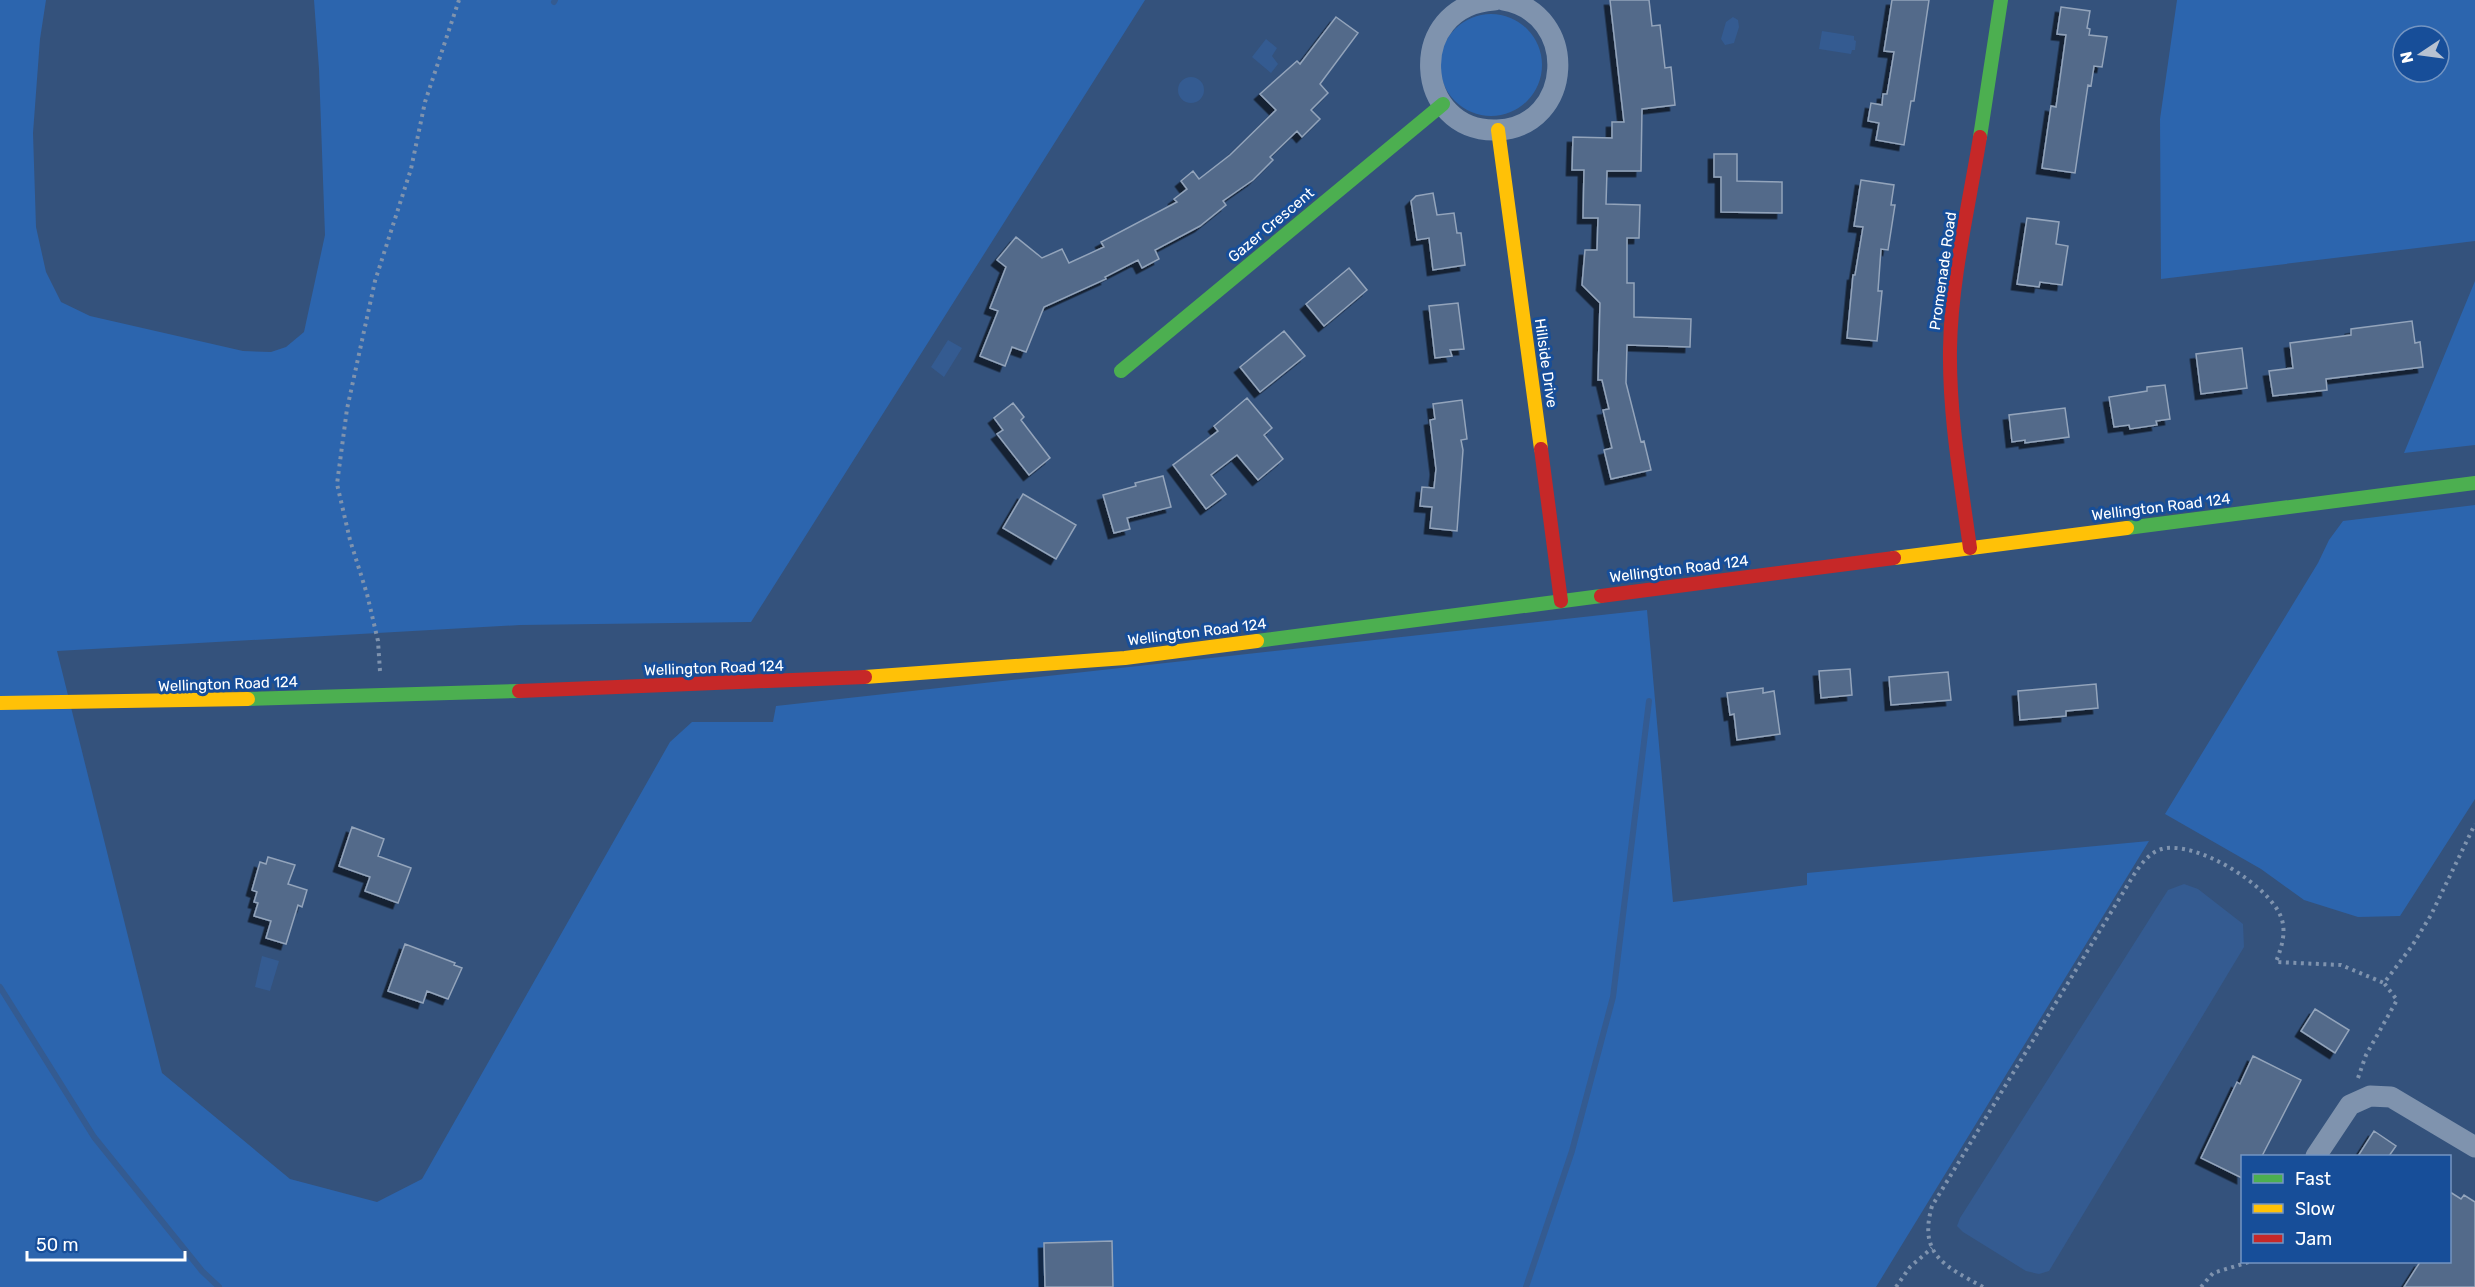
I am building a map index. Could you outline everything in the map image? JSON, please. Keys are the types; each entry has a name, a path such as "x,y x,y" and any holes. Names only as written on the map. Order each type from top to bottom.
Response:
{"main road":[{"name":"Promenade Road","path":"1970,548 1950,393 1950,347 1953,307 2001,0"},
{"name":"Gazer Crescent","path":"1121,372 1443,104"},
{"name":"Hillside Drive","path":"1498,130 1561,601"},
{"name":"Wellington Road 124","path":"0,703 158,703 811,680 992,670 1137,656 2475,483"}],"street":[{"path":"1494,0 1479,1 1459,10 1443,24 1433,43 1429,64 1433,86 1443,104 1458,119 1477,128 1498,130 1523,124 1543,108 1556,87 1560,62 1554,38 1539,17 1512,1"},
{"path":"2317,1155 2350,1106 2370,1096 2391,1096 2475,1148"}],"path":[{"path":"382,695 378,641 337,484 347,409 375,280 411,169 425,102 459,0"},
{"path":"2384,983 2431,915 2475,824"},
{"path":"1983,1287 1950,1269 1932,1248 1927,1231 1932,1206 2135,873 2147,857 2160,849 2176,847 2197,851 2220,862 2260,890 2274,904 2281,919 2284,934 2276,962 2341,965 2384,983 2397,1000 2366,1055 2359,1073 2359,1101"},
{"path":"1896,1287 1910,1267 1932,1248"},
{"path":"2201,1287 2213,1273 2246,1263"}],"shaded area":[{"path":"0,0 46,0 40,39 33,133 36,227 46,272 61,302 90,316 243,351 271,352 286,347 304,332 325,235 314,0 1145,0 751,622 520,625 57,651 162,1073 290,1179 377,1202 422,1179 670,742 692,722 773,722 776,706 1647,610 1673,902 1807,885 1807,873 2149,841 1876,1287 0,1287"},
{"path":"2177,0 2475,0 2475,241 2161,279 2160,119"},
{"path":"1491,14 1520,22 1534,36 1542,65 1534,94 1520,108 1491,116 1462,108 1448,94 1440,65 1448,36 1462,22"},
{"path":"1733,17 1738,20 1739,27 1734,43 1725,45 1721,39 1726,22"},
{"path":"1822,31 1854,36 1855,50 1852,50 1851,54 1819,49"},
{"path":"1266,39 1277,48 1272,56 1278,64 1271,73 1252,57"},
{"path":"1191,77 1200,81 1204,90 1200,99 1191,103 1182,99 1178,90 1182,81"},
{"path":"2475,281 2475,445 2404,453"},
{"path":"948,340 962,348 944,377 931,367"},
{"path":"2475,505 2475,799 2400,916 2358,917 2304,900 2261,869 2165,814 2318,563 2329,540 2343,521"},
{"path":"2184,884 2198,889 2243,924 2244,947 2049,1271 2039,1274 2026,1271 1963,1232 1957,1226 1960,1218 2168,890"},
{"path":"262,956 279,961 270,991 255,987"}],"building":[{"path":"1610,0 1649,0 1652,26 1660,25 1665,68 1671,67 1675,105 1642,109 1641,171 1607,171 1606,204 1640,205 1639,238 1627,238 1627,283 1634,283 1634,317 1691,319 1690,347 1627,345 1626,383 1641,442 1644,441 1651,470 1611,479 1604,450 1612,448 1603,410 1609,409 1602,380 1598,380 1600,303 1582,285 1585,250 1597,250 1598,218 1583,218 1584,170 1572,170 1573,137 1612,138 1612,122 1624,122"},
{"path":"1892,0 1929,0 1914,101 1911,101 1904,145 1876,140 1879,123 1868,121 1871,103 1882,105 1883,94 1887,94 1894,52 1884,51"},
{"path":"2061,7 2090,11 2087,28 2090,29 2089,35 2107,37 2102,67 2094,66 2091,86 2088,85 2075,173 2042,168 2051,106 2056,107 2066,35 2057,34"},
{"path":"1336,17 1358,33 1320,84 1328,93 1311,110 1320,119 1302,137 1297,131 1270,157 1273,160 1253,180 1223,201 1226,205 1200,226 1155,250 1159,259 1142,268 1138,260 1105,277 1106,279 1044,307 1026,352 1012,347 1005,366 980,356 998,311 990,308 1006,267 997,260 1016,237 1042,258 1062,249 1069,263 1104,247 1101,242 1177,202 1174,199 1187,189 1181,181 1193,171 1199,179 1230,155 1276,110 1260,94 1297,61 1300,64"},
{"path":"1714,154 1737,154 1737,181 1782,182 1782,213 1721,212 1721,177 1714,177"},
{"path":"1861,180 1894,185 1891,205 1895,205 1888,250 1881,249 1878,291 1882,291 1877,341 1847,338 1853,275 1855,275 1863,227 1854,226"},
{"path":"1433,193 1437,215 1454,213 1457,233 1461,233 1465,265 1433,270 1429,238 1417,240 1411,201 1416,196"},
{"path":"2027,218 2059,222 2056,244 2068,246 2062,285 2040,282 2039,287 2017,284"},
{"path":"1349,268 1367,290 1324,326 1306,304"},
{"path":"1458,303 1464,349 1450,350 1452,356 1435,358 1429,306"},
{"path":"2412,321 2415,343 2420,342 2423,367 2326,379 2327,390 2273,396 2269,371 2293,368 2290,343 2351,335 2351,329"},
{"path":"1284,331 1305,356 1260,392 1240,367"},
{"path":"2242,348 2247,388 2201,394 2196,354"},
{"path":"2165,385 2170,419 2156,421 2157,425 2130,429 2129,425 2114,427 2109,397 2147,391 2147,387"},
{"path":"1247,398 1272,428 1264,435 1283,459 1258,480 1237,455 1211,475 1226,494 1206,509 1173,465 1218,431 1214,426"},
{"path":"1462,400 1467,439 1461,440 1463,450 1457,531 1430,528 1432,507 1420,506 1422,487 1434,488 1436,469 1430,420 1435,419 1433,404"},
{"path":"1013,403 1024,417 1021,420 1050,458 1029,475 997,434 1003,430 994,418"},
{"path":"2065,408 2069,437 2025,443 2025,440 2012,442 2009,415"},
{"path":"1163,476 1171,507 1127,518 1130,529 1114,533 1103,495"},
{"path":"1023,494 1076,525 1056,559 1003,528"},
{"path":"1850,669 1852,695 1821,698 1819,671"},
{"path":"1948,672 1951,700 1891,705 1889,677"},
{"path":"2096,684 2098,708 2066,711 2066,716 2020,720 2018,691"},
{"path":"1763,688 1763,693 1774,691 1780,734 1737,740 1734,714 1730,715 1727,693"},
{"path":"352,827 384,839 378,856 411,868 398,903 365,891 370,877 339,866"},
{"path":"268,857 295,865 288,884 307,890 302,907 298,905 286,944 266,938 271,921 254,916 258,903 254,902 257,892 252,890 260,862 266,864"},
{"path":"405,944 455,963 454,965 462,968 448,999 427,991 423,1003 388,991"},
{"path":"2315,1009 2349,1030 2335,1053 2301,1031"},
{"path":"2253,1056 2301,1080 2263,1155 2241,1155 2241,1178 2201,1158 2237,1082 2240,1084"},
{"path":"2374,1131 2396,1146 2390,1155 2359,1155"},
{"path":"2451,1193 2461,1199 2464,1195 2475,1202 2475,1287 2404,1287 2419,1263 2451,1263"},
{"path":"1112,1241 1113,1287 1045,1287 1044,1243"}],"waterway":[{"path":"1526,1287 1572,1151 1613,997 1649,701"},
{"path":"0,987 94,1137 202,1271 219,1287"}],"traffic: fast":[{"path":"1980,137 2001,0"},
{"path":"1121,371 1443,104"},
{"path":"2127,528 2475,483"},
{"path":"1257,641 1601,596"},
{"path":"248,699 519,691"}],"traffic: slow":[{"path":"1498,130 1541,449"},
{"path":"1894,558 2127,528"},
{"path":"865,677 1125,658 1257,641"},
{"path":"0,703 248,699"}],"traffic: jam":[{"path":"1970,548 1959,474 1950,349 1957,270 1980,137"},
{"path":"1541,449 1561,601"},
{"path":"1601,596 1894,558"},
{"path":"519,691 865,677"}]}
